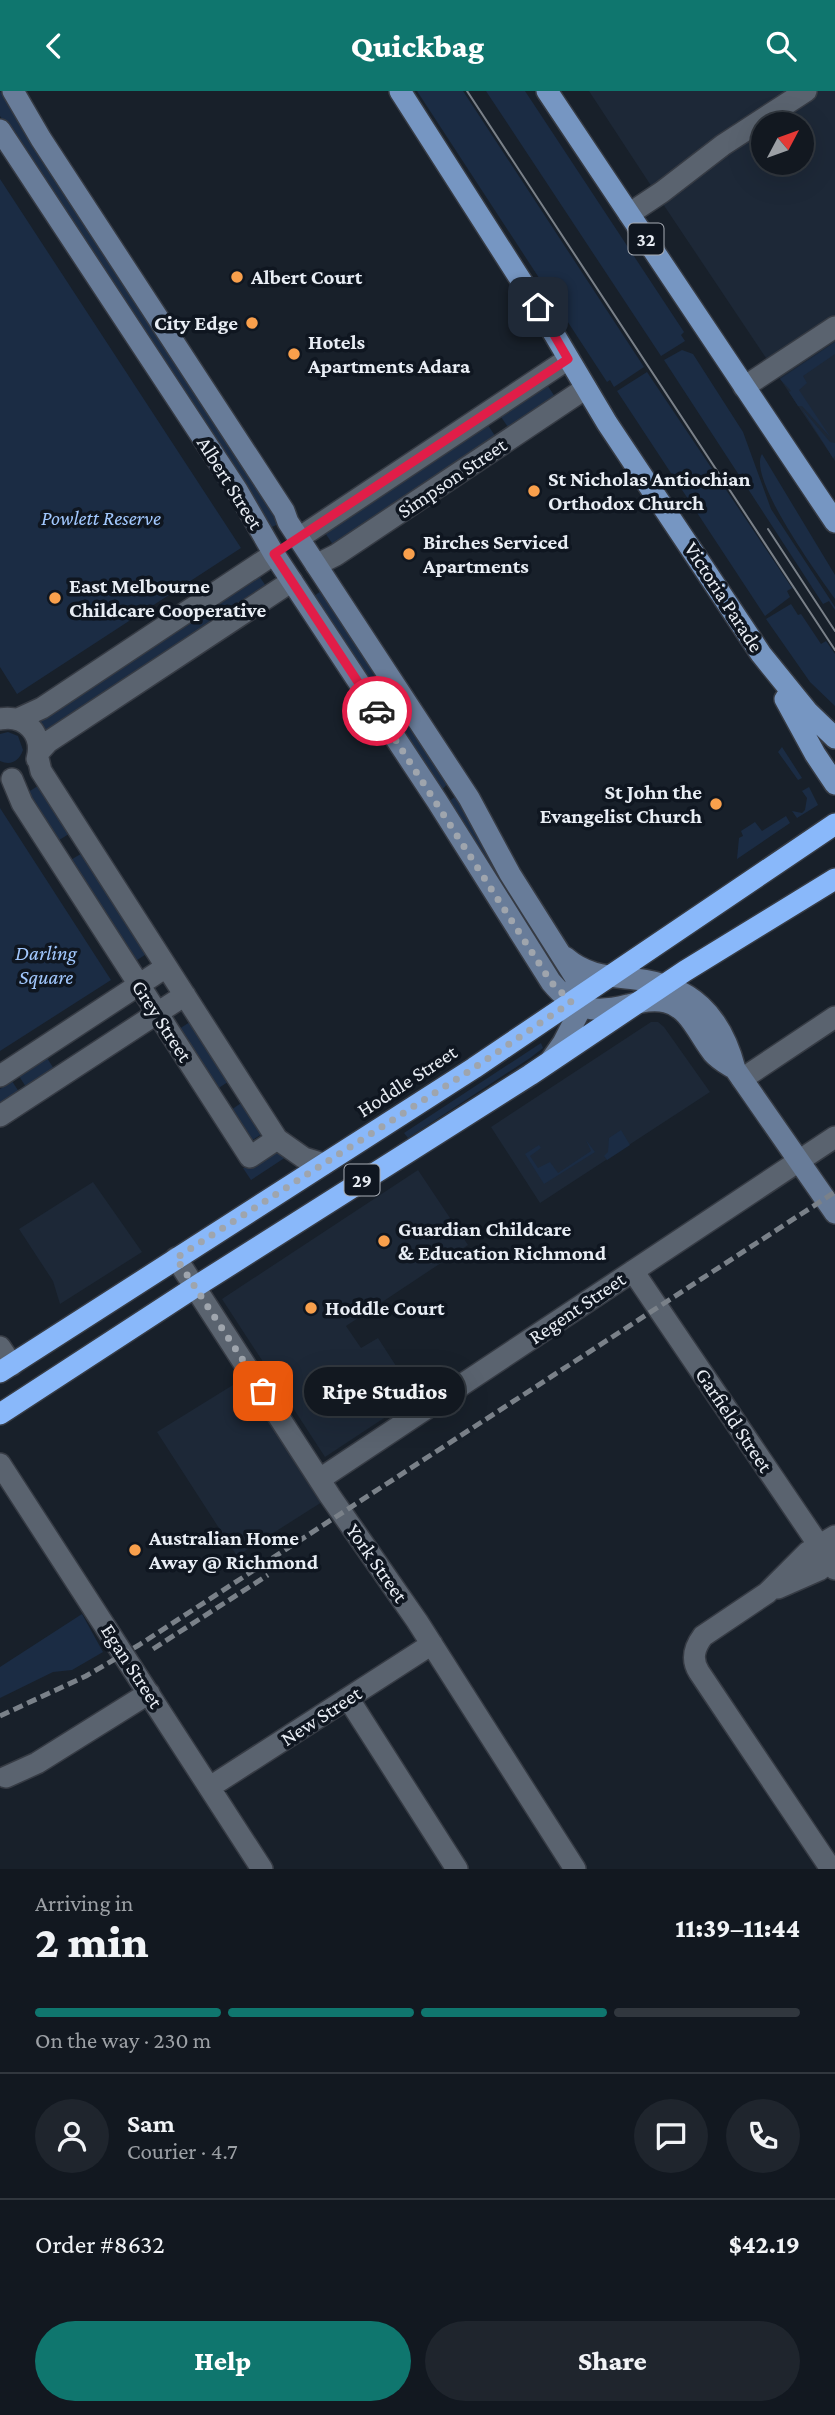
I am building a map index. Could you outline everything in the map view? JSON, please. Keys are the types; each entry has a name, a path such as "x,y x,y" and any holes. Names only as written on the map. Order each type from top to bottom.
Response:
{"highway":[{"name":"Hoddle Street","path":"4,1361 176,1258 577,1002 835,824"},
{"name":"29","path":"0,1414 737,939 835,879"}],"main road":[{"name":"Victoria Parade","path":"400,91 538,307 586,389 761,654 808,712 835,738"},
{"name":"32","path":"547,91 835,522"},
{"path":"761,654 810,746 835,784"}],"street":[{"name":"Albert Street","path":"13,91 41,139 284,511 288,522 326,582 480,814 510,874 575,977 577,1002"},
{"path":"629,214 723,145 806,91"},
{"name":"Albert Street","path":"0,130 237,490 274,554 437,801 551,982 577,1002"},
{"path":"744,387 835,327"},
{"name":"Simpson Street","path":"299,538 568,359"},
{"name":"Simpson Street","path":"316,565 336,555 586,389"},
{"path":"8,716 42,708 299,538"},
{"path":"4,779 28,772 48,742 316,565"},
{"name":"Grey Street","path":"8,716 27,724 34,732 38,741 41,771 277,1139 304,1158 324,1164"},
{"name":"Grey Street","path":"4,779 250,1157 277,1139"},
{"path":"437,801 461,785"},
{"path":"57,858 86,840"},
{"name":"Albert Street","path":"558,950 580,968 610,977 634,978 666,985 685,992 701,1005 728,1042 739,1074"},
{"path":"0,1076 166,967"},
{"path":"0,1117 185,995"},
{"path":"547,1063 570,1031 577,1002 602,1010 641,1002 662,1001 680,1009 713,1053 739,1074 835,1213"},
{"path":"739,1074 835,1017"},
{"name":"Regent Street","path":"320,1479 835,1137"},
{"name":"York Street","path":"176,1258 320,1479 432,1644 576,1869"},
{"name":"Garfield Street","path":"633,1271 831,1554"},
{"name":"Egan Street","path":"0,1464 262,1869"},
{"path":"831,1554 819,1570 767,1593 703,1636 695,1650 694,1661 831,1869"},
{"name":"New Street","path":"210,1787 432,1644"},
{"path":"6,1777 37,1763 149,1693"},
{"path":"348,1698 457,1869"}],"shaded area":[{"path":"589,91 835,91 835,461 663,204"},
{"path":"651,1022 658,1022 664,1027 710,1092 540,1203 491,1127"},
{"path":"418,1170 468,1245 346,1326 361,1348 378,1338 416,1397 325,1457 222,1299"},
{"path":"93,1182 142,1252 60,1304 53,1281 19,1229"},
{"path":"241,1380 322,1502 237,1556 157,1432"}],"green space":[{"path":"0,91 278,517 278,524 270,528 266,525 0,116"},
{"path":"417,91 463,91 644,367 614,387 610,380 607,382"},
{"path":"486,91 525,91 684,332 681,335 685,341 661,356"},
{"name":"Powlett Reserve","path":"0,179 241,548 17,694 0,667"},
{"path":"835,342 835,354 803,376 807,383 799,390 831,438 802,406 798,406 789,392 791,391 780,379"},
{"path":"682,350 693,354 743,432 771,509 835,610 829,601 823,604 664,360"},
{"path":"647,372 792,588 787,591 790,597 765,616 617,391"},
{"path":"546,383 557,400 510,430 499,414"},
{"path":"802,409 830,442 835,443 833,458"},
{"path":"486,422 497,439 334,546 323,530"},
{"path":"762,454 835,575 835,599 774,504 760,466"},
{"path":"257,573 268,589 46,734 36,718"},
{"path":"321,591 448,783 442,790 314,596"},
{"path":"791,604 821,644 826,641 835,654 835,706 810,682 766,619"},
{"path":"8,732 18,736 23,750 17,760 11,763 0,761 0,734"},
{"path":"782,747 802,778 798,780 778,752"},
{"path":"41,784 72,832 56,842 25,794"},
{"path":"809,787 818,805 797,818 792,811 802,813 805,810 807,798 802,791"},
{"path":"456,796 562,971 557,975 448,802"},
{"name":"Darling Square","path":"0,808 111,980 0,1051"},
{"path":"786,816 790,823 737,859 739,838 743,836 741,831 755,822 762,831"},
{"path":"84,852 148,953 134,962 69,861"},
{"path":"193,1020 231,1080 217,1089 179,1029"},
{"path":"541,1043 543,1048 530,1058 408,1138 404,1133"},
{"path":"47,1058 54,1069 26,1087 19,1076"},
{"path":"12,1081 19,1092 0,1104 0,1089"},
{"path":"244,1101 265,1132 251,1141 231,1110"},
{"path":"621,1130 630,1145 607,1160 604,1156 608,1152 609,1138"},
{"path":"586,1140 595,1152 544,1184 525,1154 539,1145 541,1148 530,1156 538,1168 550,1162 558,1173 591,1151"},
{"path":"281,1147 289,1155 251,1180 243,1168"},
{"path":"82,1614 103,1652 72,1670 53,1672 0,1698 0,1667"}],"tram line":[{"path":"467,91 835,650"},
{"path":"768,529 835,631"}],"railway":[{"path":"0,1716 86,1676 139,1645 835,1192"},
{"path":"153,1649 268,1575"}],"way so far":[{"path":"263,1391 176,1258 474,1068 571,1002 551,982 377,711"}],"place":[{"name":"Albert Court","path":"237,277"},
{"name":"City Edge","path":"252,323"},
{"name":"Hotels Apartments Adara","path":"294,354"},
{"name":"St Nicholas Antiochian Orthodox Church","path":"534,491"},
{"name":"Birches Serviced Apartments","path":"409,554"},
{"name":"East Melbourne Childcare Cooperative","path":"55,598"},
{"name":"St John the Evangelist Church","path":"716,804"},
{"name":"Guardian Childcare & Education Richmond","path":"384,1241"},
{"name":"Hoddle Court","path":"311,1308"},
{"name":"Ripe Studios","path":"263,1391"},
{"name":"Australian Home Away @ Richmond","path":"135,1550"}],"route":[{"path":"377,711 274,554 568,359 538,307"}]}
